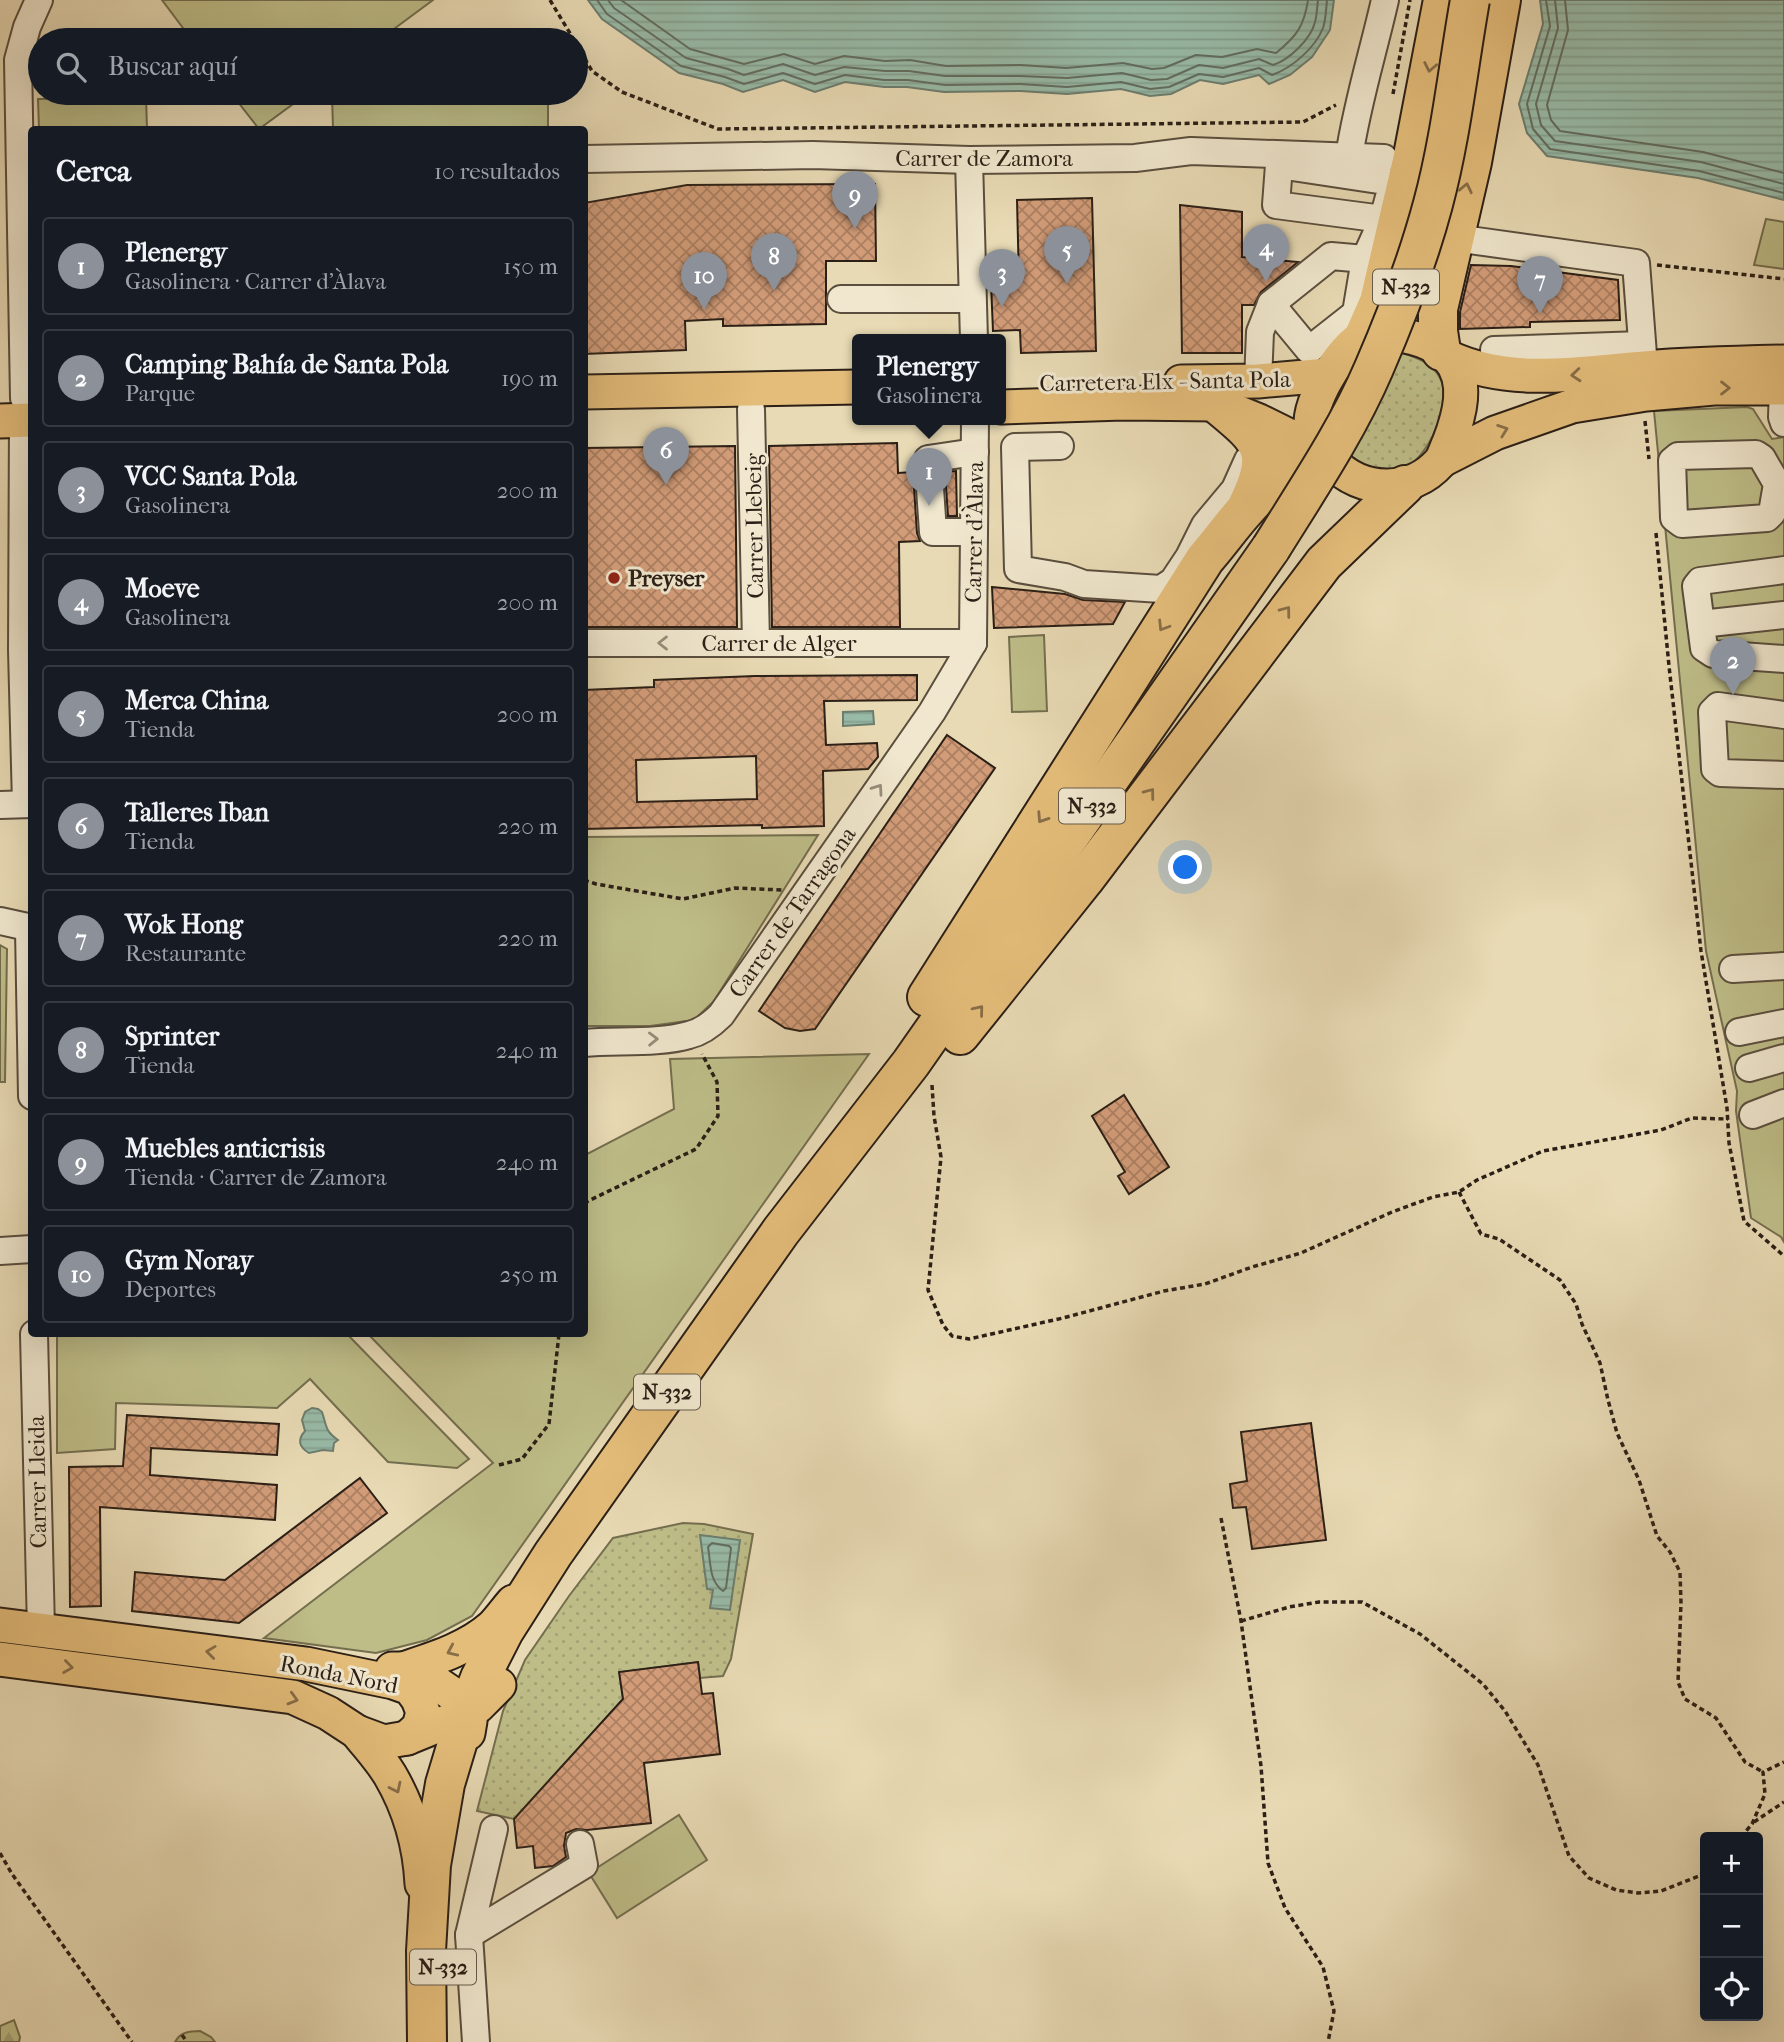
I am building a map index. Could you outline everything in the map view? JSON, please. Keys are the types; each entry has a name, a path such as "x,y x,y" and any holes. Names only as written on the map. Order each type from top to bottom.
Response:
{"highway":[{"path":"1364,336 1377,309 1376,263 1392,203 1414,153 1443,0"},
{"name":"N-332","path":"427,2042 426,1951 433,1852 444,1784 480,1678 504,1631 553,1554 797,1223 920,1068 1271,548 1342,431 1373,370 1411,274 1433,202 1470,0"},
{"path":"1445,355 1438,331 1438,309 1472,162 1501,0"},
{"path":"1376,263 1451,256"},
{"path":"1217,404 1246,428 1259,445 1263,461 1257,486 1245,510"},
{"path":"797,1223 891,1053 1205,559 1245,510 1313,442"},
{"path":"920,1068 1084,880 1324,563 1405,485"},
{"name":"N-332","path":"443,2042 446,1892 457,1815 465,1777 499,1685 521,1641 590,1529 797,1223"}],"main road":[{"path":"1385,333 1407,335 1465,365 1501,373 1567,376 1643,356 1714,363 1784,380 1646,394 1572,406 1495,433 1441,460 1423,477 1405,485 1366,484 1348,475 1313,442 1312,417 1328,375 1348,349 1364,336 1385,333"},
{"path":"1441,460 1460,408 1461,382 1445,355"},
{"name":"Carretera Elx - Santa Pola","path":"1006,384 1258,382 1328,375"},
{"path":"588,392 852,387"},
{"name":"Carretera Elx - Santa Pola","path":"1006,407 1123,403 1217,404 1313,442"},
{"path":"588,413 852,408"},
{"path":"402,1669 464,1646 491,1627 553,1554"},
{"name":"Ronda Nord","path":"0,1626 306,1664 410,1688 423,1712 419,1727 407,1738 384,1742 357,1732 328,1713 293,1697 0,1659"},
{"path":"351,1675 376,1668 402,1669 432,1680 454,1695 470,1721 465,1777"},
{"path":"407,1738 466,1714 499,1685"},
{"path":"357,1732 390,1775 412,1821 421,1864 426,1951"}],"street":[{"path":"19,804 18,60 27,27 39,0"},
{"path":"1349,157 1359,101 1385,0"},
{"name":"Carrer de Zamora","path":"588,159 813,155 969,160 1135,158 1191,151 1384,158"},
{"path":"969,160 974,334"},
{"path":"1258,382 1261,332 1272,304 1331,256 1376,263 1356,313 1309,350 1272,304"},
{"path":"1451,256 1636,263 1643,356 1494,350"},
{"path":"841,299 972,299"},
{"path":"1784,380 1784,423"},
{"name":"Carrer Llebeig","path":"751,409 756,643"},
{"name":"Carrer d'Àlava","path":"974,643 975,425"},
{"path":"1060,446 1015,447 1018,569 1065,577 1084,584 1161,589 1173,581 1205,525 1235,489 1249,452 1259,445"},
{"path":"974,532 933,532 928,459 975,452"},
{"path":"1784,570 1700,581 1696,586 1704,648 1713,654 1784,659"},
{"path":"1701,624 1784,615"},
{"name":"Carrer de Alger","path":"588,643 974,643"},
{"path":"927,643 945,674 945,691"},
{"name":"Carrer de Tarragona","path":"588,1043 669,1039 691,1035 708,1027 721,1015 932,712 974,643"},
{"path":"1784,715 1718,706 1712,712 1715,769 1720,773 1784,775"},
{"path":"0,921 28,928"},
{"path":"1733,969 1784,966"},
{"path":"1739,1032 1784,1023"},
{"path":"1749,1068 1784,1058"},
{"path":"1740,1117 1784,1103"},
{"path":"0,1251 28,1249"},
{"name":"Carrer Lleida","path":"34,1337 40,1630"},
{"path":"476,2042 469,1936 494,1829"},
{"path":"469,1936 584,1865 580,1844"}],"path":[{"path":"550,0 567,28"},
{"path":"588,64 592,71 622,92 718,129 1303,122 1342,102 1359,101"},
{"path":"1636,263 1784,279"},
{"path":"1645,419 1649,460"},
{"path":"1655,529 1701,951 1740,1117 1729,1143 1744,1221 1784,1255"},
{"path":"588,881 683,899 735,888 807,891"},
{"path":"588,1201 696,1149 718,1116 717,1082 691,1035"},
{"path":"920,1068 933,1092 941,1157 928,1290 943,1325 952,1336 969,1339 1164,1291 1205,1284 1301,1253 1392,1212 1433,1197 1459,1192 1477,1180 1542,1151 1661,1130 1692,1118 1740,1117"},
{"path":"1459,1192 1481,1234 1499,1239 1560,1280 1576,1304 1600,1363 1617,1433 1639,1480 1657,1536 1670,1552 1680,1572 1678,1682 1685,1699 1716,1718 1745,1762 1763,1772"},
{"path":"499,1465 522,1459 549,1423 559,1337"},
{"path":"1221,1518 1241,1620 1261,1766 1268,1863 1285,1908 1323,1967 1334,2011 1328,2042"},
{"path":"1241,1620 1319,1602 1362,1602 1420,1634 1483,1684 1505,1711 1538,1765 1569,1856 1589,1878 1616,1890 1638,1893 1661,1891 1700,1875"},
{"path":"1763,1772 1784,1762"},
{"path":"1752,1824 1765,1794 1763,1772"},
{"path":"1745,1832 1752,1824 1784,1802"},
{"path":"0,1854 132,2042"},
{"path":"181,2035 187,2042"}],"green space":[{"path":"162,0 433,0 395,28 183,28"},
{"path":"38,105 146,105 147,126 39,126"},
{"path":"240,105 292,105 263,126 257,126"},
{"path":"332,105 548,105 548,126 333,126"},
{"path":"1766,219 1784,222 1784,269 1754,265"},
{"path":"1400,352 1423,361 1437,372 1443,389 1441,416 1428,444 1410,465 1400,471 1374,469 1339,451 1335,404 1351,373"},
{"path":"1747,407 1753,409 1772,439 1784,437 1784,1242 1781,1237 1751,1218 1736,1111 1737,1091 1706,951 1654,411"},
{"path":"1044,635 1047,711 1012,712 1009,637"},
{"path":"818,835 714,1001 694,1020 650,1026 588,1026 588,837"},
{"path":"0,945 7,949 5,1082 0,1082"},
{"path":"869,1054 472,1616 427,1640 376,1653 264,1638 493,1463 371,1337 588,1337 588,1153 674,1109 670,1059"},
{"path":"57,1337 350,1337 469,1459 457,1468 388,1462 310,1379 277,1408 116,1403 115,1449 57,1453"},
{"path":"683,1523 704,1524 753,1534 731,1659 723,1676 700,1678 698,1662 620,1672 623,1699 514,1819 477,1811 503,1711 525,1660 569,1596 613,1538"},
{"path":"679,1815 707,1860 617,1918 589,1873"},
{"path":"14,2020 19,2042 0,2042 0,2026"},
{"path":"200,2031 215,2042 175,2042 182,2034"}],"water":[{"path":"588,0 1334,0 1330,30 1312,57 1290,75 1269,84 1259,75 1223,84 1200,80 1171,94 1150,96 1121,89 1067,94 1020,91 944,92 845,82 815,92 783,80 743,92 679,73 602,19"},
{"path":"1540,0 1784,0 1784,200 1698,178 1547,156 1527,133 1519,104 1543,24"},
{"path":"873,711 874,724 843,726 843,712"},
{"path":"312,1408 322,1412 329,1431 338,1440 334,1443 333,1451 309,1453 301,1446 300,1440 305,1431 302,1420 305,1412"},
{"path":"700,1535 740,1540 730,1610 710,1608 713,1590 707,1589"}],"building":[{"path":"875,184 876,261 826,261 826,324 723,326 723,319 685,321 686,350 588,354 588,202 687,185"},
{"path":"1092,198 1096,351 1021,353 1020,330 993,331 991,283 1019,282 1017,200"},
{"path":"1180,205 1242,212 1242,257 1298,262 1261,292 1254,305 1242,305 1242,353 1182,353"},
{"path":"1471,265 1511,266 1618,280 1620,320 1530,322 1530,327 1460,329 1460,312"},
{"path":"897,443 898,473 913,472 917,533 920,541 899,542 900,627 772,627 769,446"},
{"path":"735,446 737,627 588,627 588,448"},
{"path":"956,471 957,516 948,516 945,472"},
{"path":"992,587 1065,594 1083,600 1125,602 1113,624 994,628"},
{"path":"917,675 917,700 824,701 826,745 877,743 878,757 868,769 823,771 824,826 588,829 588,690 654,687 654,680","holes":["756,756 757,799 637,802 636,760"]},
{"path":"947,735 995,768 815,1029 800,1031 785,1028 759,1011"},
{"path":"1124,1095 1169,1167 1129,1194 1118,1176 1125,1172 1092,1116"},
{"path":"127,1415 279,1424 277,1455 151,1448 150,1475 277,1485 275,1520 100,1507 101,1606 70,1607 69,1467 123,1466"},
{"path":"1311,1423 1326,1540 1252,1549 1246,1507 1233,1508 1230,1484 1247,1481 1241,1432"},
{"path":"360,1478 387,1513 239,1623 132,1611 135,1572 225,1580"},
{"path":"698,1662 702,1694 713,1693 720,1754 644,1763 651,1823 576,1829 566,1833 566,1857 553,1866 535,1868 533,1846 517,1848 514,1819 623,1699 619,1672"}],"place":[{"name":"Muebles anticrisis","path":"855,229"},
{"name":"Moeve","path":"1266,282"},
{"name":"Merca China","path":"1067,284"},
{"name":"Sprinter","path":"774,291"},
{"name":"VCC Santa Pola","path":"1002,307"},
{"name":"Gym Noray","path":"704,310"},
{"name":"Wok Hong","path":"1540,314"},
{"name":"Talleres Iban","path":"666,485"},
{"name":"Plenergy","path":"929,506"},
{"name":"Preyser","path":"614,578"},
{"name":"Camping Bahía de Santa Pola","path":"1733,695"}]}
